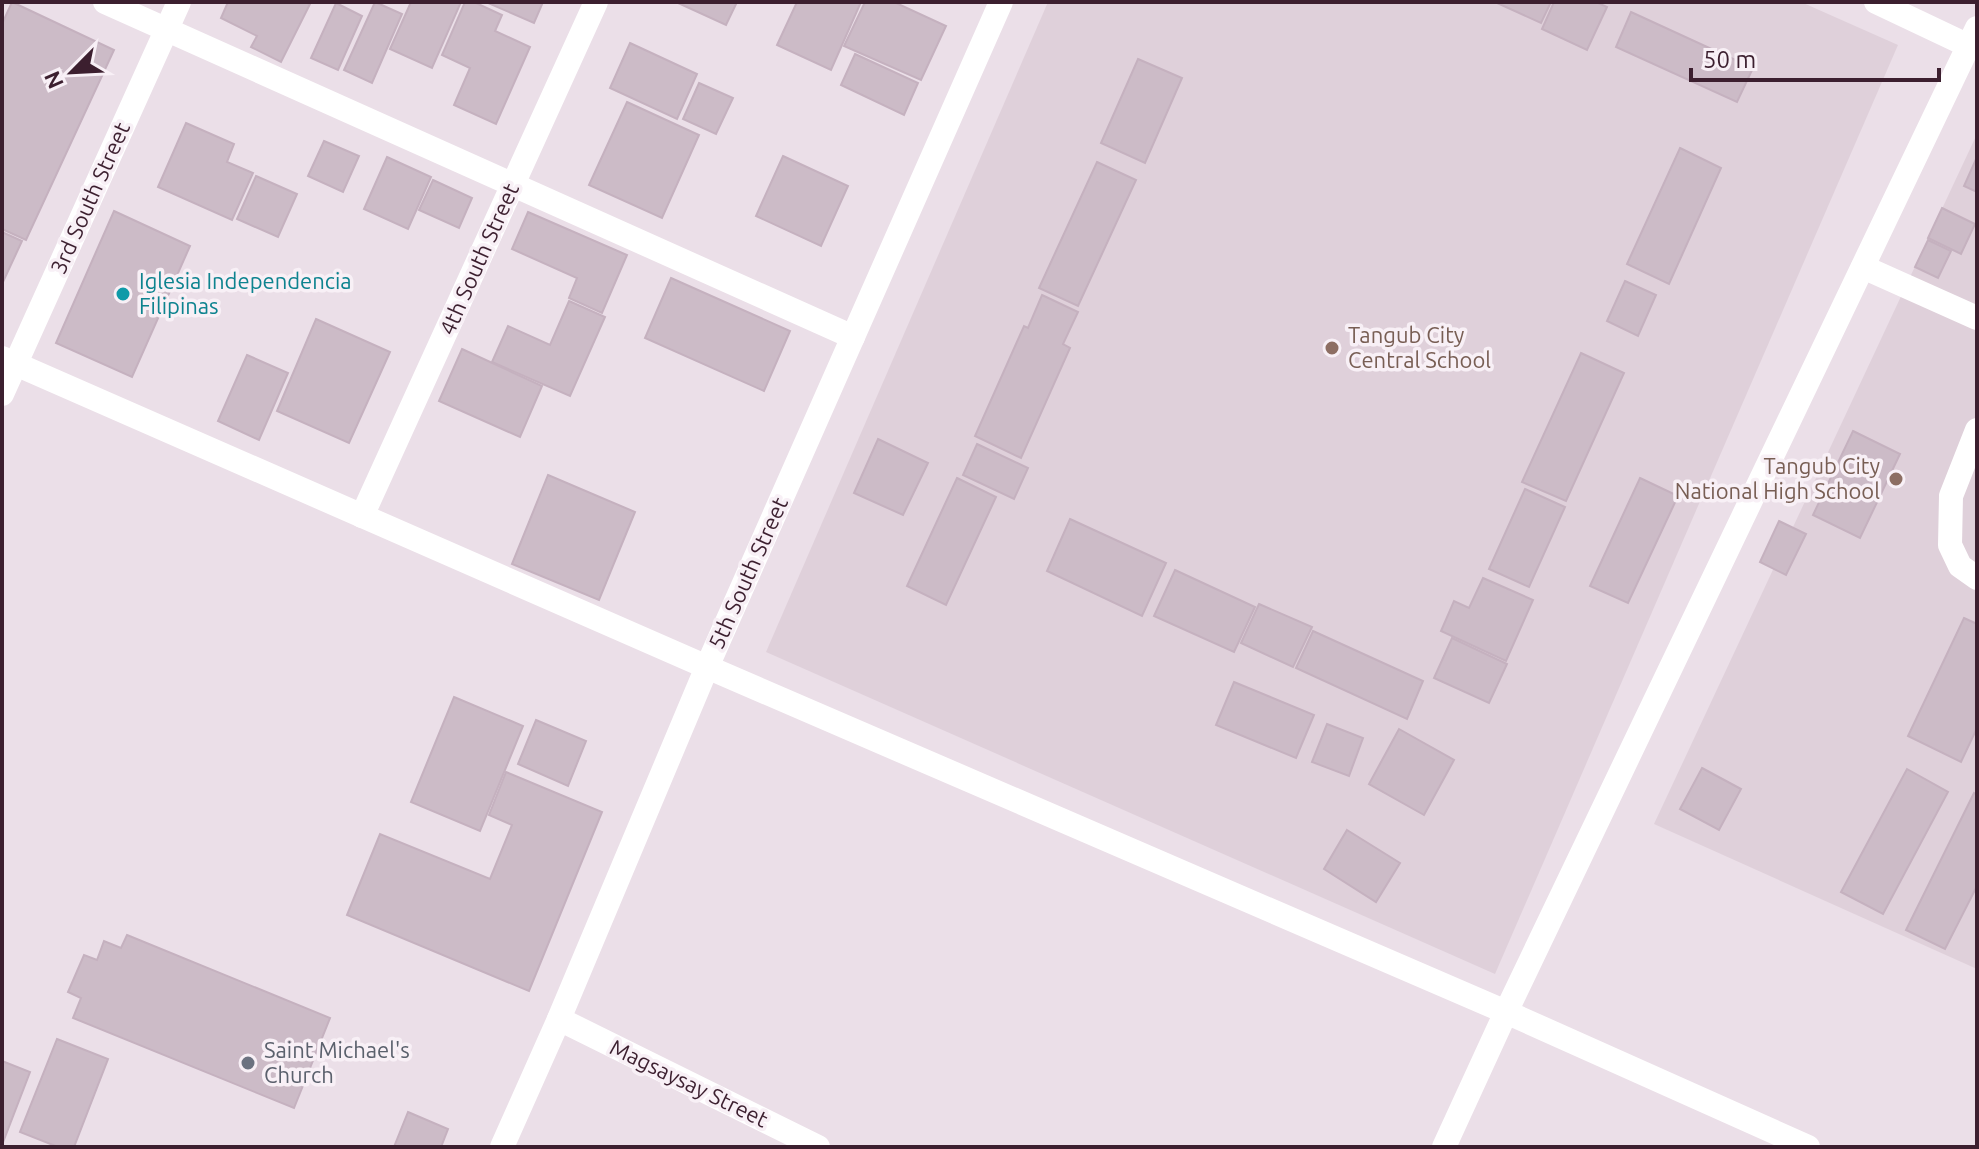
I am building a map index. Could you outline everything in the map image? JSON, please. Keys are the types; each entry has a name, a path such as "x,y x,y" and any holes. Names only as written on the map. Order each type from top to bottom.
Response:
{"street":[{"path":"105,2 853,337"},
{"name":"3rd South Street","path":"2,394 9,361 179,2"},
{"name":"4th South Street","path":"362,516 596,2"},
{"name":"5th South Street","path":"502,1147 707,667 1001,2"},
{"path":"1444,1147 1973,37 1876,2"},
{"path":"1863,267 1977,318"},
{"path":"9,361 1506,1012 1808,1147"},
{"path":"1977,430 1951,496 1950,545 1960,566 1977,578"},
{"name":"Magsaysay Street","path":"559,1019 818,1147"}],"shaded area":[{"name":"Tangub City Central School","path":"1048,2 1801,2 1898,45 1495,974 766,652"},
{"name":"Tangub City National High School","path":"1977,134 1977,969 1654,824"}],"building":[{"path":"12,2 114,50 26,240 2,229 2,24"},
{"path":"228,2 310,4 281,62 251,47 257,36 221,18"},
{"path":"375,2 402,14 372,83 344,70"},
{"path":"411,2 461,2 432,68 390,49"},
{"path":"465,2 474,2 502,15 495,31 530,47 496,124 454,105 470,68 442,55"},
{"path":"486,2 543,2 534,23"},
{"path":"676,2 737,2 726,25"},
{"path":"797,2 861,2 831,70 777,45"},
{"path":"865,2 894,2 946,26 921,80 844,46"},
{"path":"1495,2 1551,2 1541,23"},
{"path":"1554,2 1596,2 1607,7 1587,50 1542,29"},
{"path":"336,3 362,16 338,70 311,58"},
{"path":"1631,12 1753,68 1737,102 1616,47"},
{"path":"630,43 697,74 677,119 610,88"},
{"path":"855,54 918,83 904,115 841,85"},
{"path":"1138,59 1182,78 1145,163 1101,143"},
{"path":"699,83 733,98 716,134 683,119"},
{"path":"627,102 699,135 662,218 589,185"},
{"path":"186,123 234,144 227,162 253,173 232,220 158,187"},
{"path":"324,141 359,156 343,192 308,176"},
{"path":"1680,148 1721,168 1669,284 1627,264"},
{"path":"783,156 848,186 821,246 756,216"},
{"path":"387,157 431,177 408,229 364,209"},
{"path":"1977,157 1977,192 1964,186"},
{"path":"1097,162 1136,180 1078,306 1039,288"},
{"path":"256,176 297,194 278,237 237,219"},
{"path":"433,180 472,198 459,228 419,210"},
{"path":"1942,208 1975,224 1961,254 1928,238"},
{"name":"Iglesia Independencia Filipinas","path":"114,211 190,246 132,377 56,343"},
{"path":"528,212 627,255 602,313 569,298 577,278 512,249"},
{"path":"2,232 22,241 2,284"},
{"path":"1928,240 1951,251 1938,278 1915,267"},
{"path":"671,278 790,331 764,391 645,338"},
{"path":"1625,281 1656,295 1638,336 1607,321"},
{"path":"1042,295 1078,312 1063,344 1070,348 1021,458 975,436 1024,326 1028,328"},
{"path":"569,301 605,317 570,396 492,362 508,326 550,345"},
{"path":"316,319 390,352 349,443 277,411"},
{"path":"462,349 542,386 520,437 439,401"},
{"path":"1581,353 1624,373 1566,501 1522,482"},
{"path":"247,355 288,373 259,440 218,421"},
{"path":"1853,431 1900,454 1860,538 1813,515"},
{"path":"878,439 928,463 903,515 854,493"},
{"path":"977,444 1028,468 1014,499 963,475"},
{"path":"548,475 635,512 599,600 512,564"},
{"path":"957,478 996,497 946,605 907,586"},
{"path":"1640,478 1678,496 1628,603 1590,586"},
{"path":"1525,489 1565,507 1529,587 1489,569"},
{"path":"1070,519 1166,563 1142,616 1047,571"},
{"path":"1779,521 1806,534 1786,575 1760,562"},
{"path":"1175,570 1255,607 1234,652 1154,616"},
{"path":"1483,578 1533,600 1506,661 1441,631 1454,601 1469,608"},
{"path":"1259,604 1312,627 1293,667 1241,643"},
{"path":"1964,618 1977,624 1977,728 1961,762 1908,736"},
{"path":"1313,631 1423,681 1407,719 1296,668"},
{"path":"1452,638 1507,664 1489,703 1434,678"},
{"path":"1234,682 1314,715 1296,758 1216,725"},
{"path":"454,697 523,726 480,831 411,802"},
{"path":"536,720 586,741 568,786 518,764"},
{"path":"1327,724 1363,738 1349,776 1312,762"},
{"path":"1399,729 1454,760 1424,815 1369,784"},
{"path":"1702,768 1741,789 1719,830 1680,809"},
{"path":"1907,769 1948,792 1883,914 1841,892"},
{"path":"506,772 602,812 529,991 347,915 380,834 490,879 512,825 489,815"},
{"path":"1974,793 1977,795 1977,886 1945,949 1906,930"},
{"path":"1347,830 1400,863 1376,902 1324,869"},
{"name":"Saint Michael's Church","path":"127,935 330,1018 294,1108 73,1018 81,998 68,992 84,955 97,960 104,941 121,948"},
{"path":"57,1039 108,1059 74,1147 58,1147 20,1132"},
{"path":"2,1061 30,1072 2,1145"},
{"path":"408,1112 448,1129 441,1147 394,1147"}],"place":[{"name":"Iglesia Independencia Filipinas","path":"123,294"},
{"name":"Tangub City Central School","path":"1332,348"},
{"name":"Tangub City National High School","path":"1896,479"},
{"name":"Saint Michael's Church","path":"248,1063"}]}
